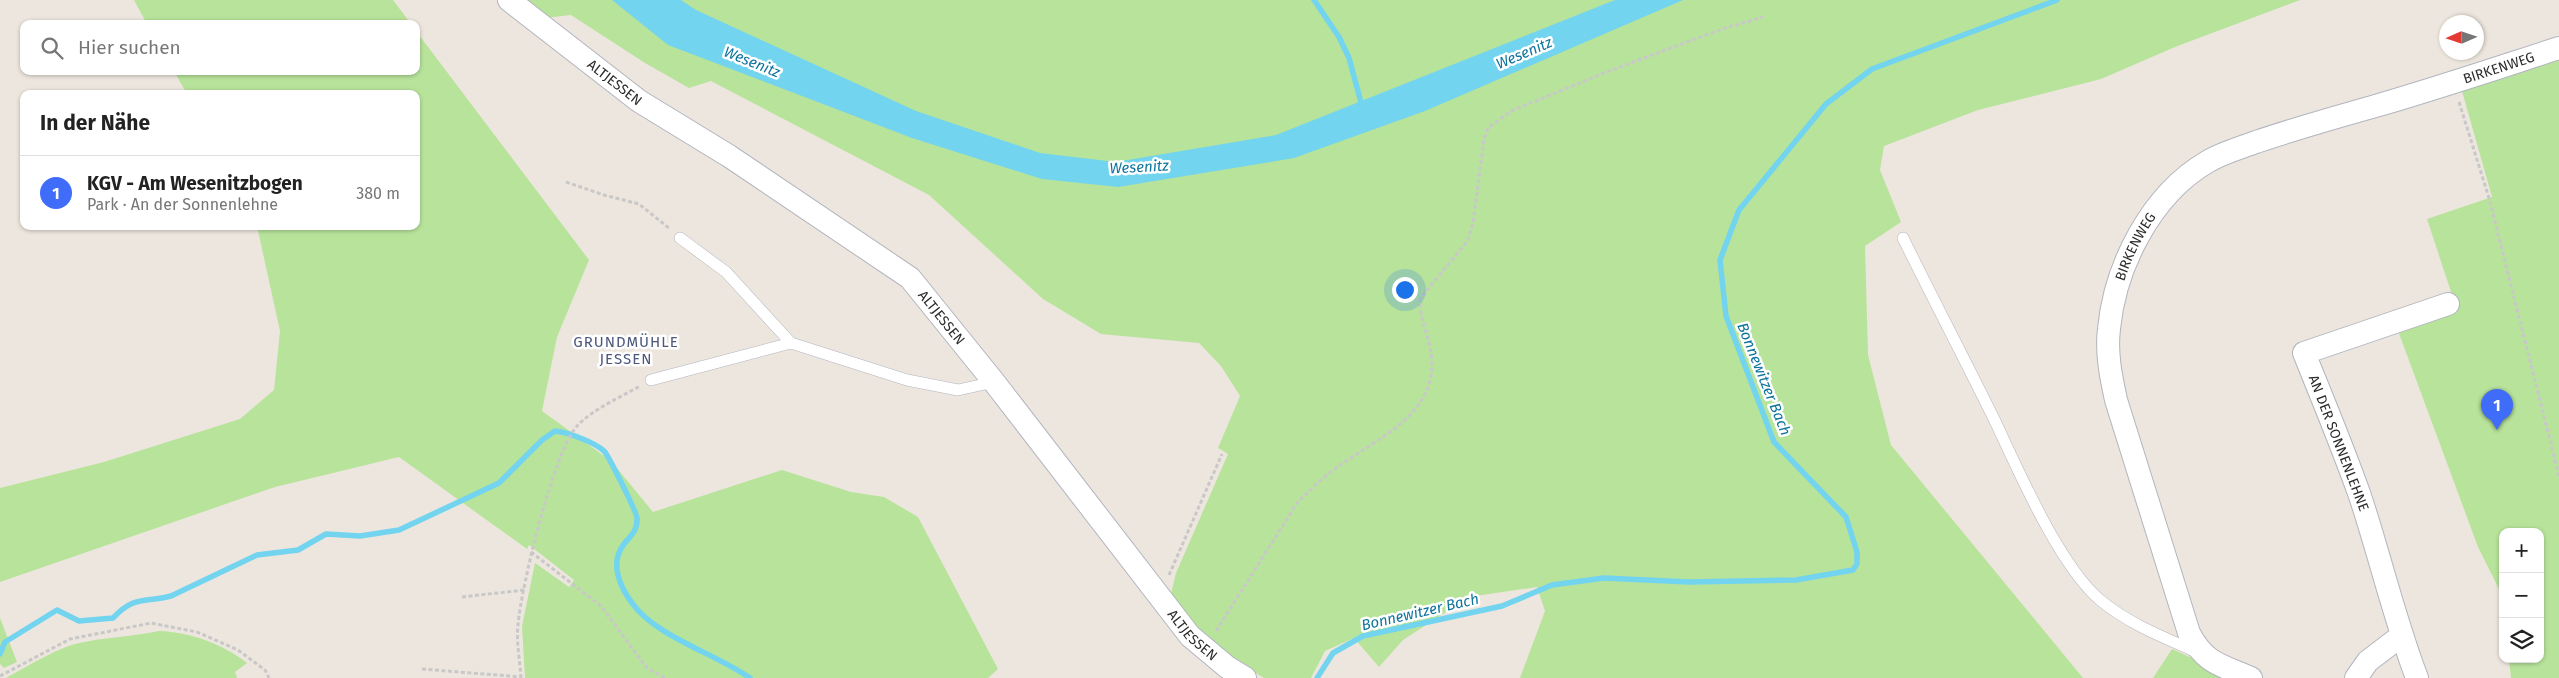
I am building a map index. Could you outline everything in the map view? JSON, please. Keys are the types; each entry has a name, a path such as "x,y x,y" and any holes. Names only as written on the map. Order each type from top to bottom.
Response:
{"street":[{"name":"ALTJESSEN","path":"509,0 559,41 639,101 728,156 910,278 994,382 1190,636 1227,667 1245,678"},
{"name":"BIRKENWEG","path":"2201,653 2182,616 2116,400 2109,364 2109,330 2115,297 2137,238 2168,195 2187,176 2208,162 2281,134 2454,83 2559,48"},
{"name":"AN DER SONNENLEHNE","path":"2417,678 2401,636 2393,600 2359,494 2304,353 2448,304"},
{"path":"2356,678 2368,661 2401,636"},
{"path":"2201,653 2209,660 2251,678"}],"lane":[{"path":"680,238 726,272 791,343 907,380 958,390 994,382"},
{"path":"1903,238 2027,488 2082,582 2099,599 2122,617 2154,634 2201,653"},
{"path":"651,380 791,343"}],"path":[{"path":"1205,648 1297,504 1313,486 1341,464 1392,433 1422,400 1432,368 1432,351 1419,310 1420,299 1468,240 1473,223 1484,139 1488,128 1511,111 1609,71 1722,29 1763,17"},
{"path":"2454,83 2489,198 2559,476"},
{"path":"566,182 639,204 680,238"},
{"path":"422,669 521,678 518,625 531,552 563,450 577,426 595,412 651,380"},
{"path":"1159,598 1222,454"},
{"path":"531,552 601,606 648,668 665,678"},
{"path":"462,597 524,590"},
{"path":"0,676 70,638 151,623 197,632 238,650 265,670 269,678"}],"green space":[{"path":"134,0 393,0 408,20 145,20"},
{"path":"521,0 2300,0 2175,47 2101,79 1978,110 1884,146 1880,170 1901,222 1865,246 1868,355 1891,445 2083,678 1520,678 1545,611 1537,587 1469,597 1403,640 1379,667 1354,638 1325,651 1311,678 1264,678 1236,661 1207,638 1170,598 1176,573 1228,454 1218,448 1240,396 1221,366 1199,343 1101,334 1043,299 929,195 711,81 689,88 645,63 571,15 544,18"},
{"path":"420,36 589,260 557,337 542,411 611,461 653,512 782,470 851,492 884,497 918,517 998,669 988,678 525,678 522,626 535,563 569,587 574,580 529,545 527,549 399,457 275,487 0,582 0,488 104,462 240,419 274,390 280,331 258,230 420,230 420,90 185,90 176,75 420,75"},
{"path":"2559,57 2559,678 2511,678 2509,663 2544,663 2544,528 2499,528 2499,589 2478,547 2397,328 2456,307 2427,219 2492,197 2462,91"},
{"path":"0,618 17,662 4,668 0,664"},
{"path":"159,631 206,640 238,656 247,663 235,672 237,678 6,678 49,654 75,644"},
{"path":"2172,649 2236,678 2153,678"}],"water":[{"name":"Wesenitz","path":"612,0 681,0 696,10 916,111 1040,153 1116,162 1276,135 1615,0 1683,0 1425,111 1294,158 1118,187 1042,179 912,138 668,45"}],"waterway":[{"path":"1314,0 1339,37 1349,58 1362,106"},
{"name":"Bonnewitzer Bach","path":"1317,678 1333,653 1363,636 1502,606 1552,585 1604,578 1689,582 1796,580 1853,570 1857,564 1857,552 1846,517 1774,442 1726,316 1720,260 1739,210 1826,104 1872,69 2057,0"},
{"name":"Bonnewitzer Bach","path":"0,654 5,642 57,610 79,621 113,618 134,603 171,596 257,555 298,550 326,534 360,536 399,530 499,483 542,440 555,431 580,438 604,451 633,507 637,519 636,527 624,544 617,559 620,582 632,603 642,615 670,635 750,678"}],"place":[{"name":"KGV - Am Wesenitzbogen","path":"2497,430"}],"district":[{"name":"GRUNDMÜHLE JESSEN","path":"626,350"}]}
